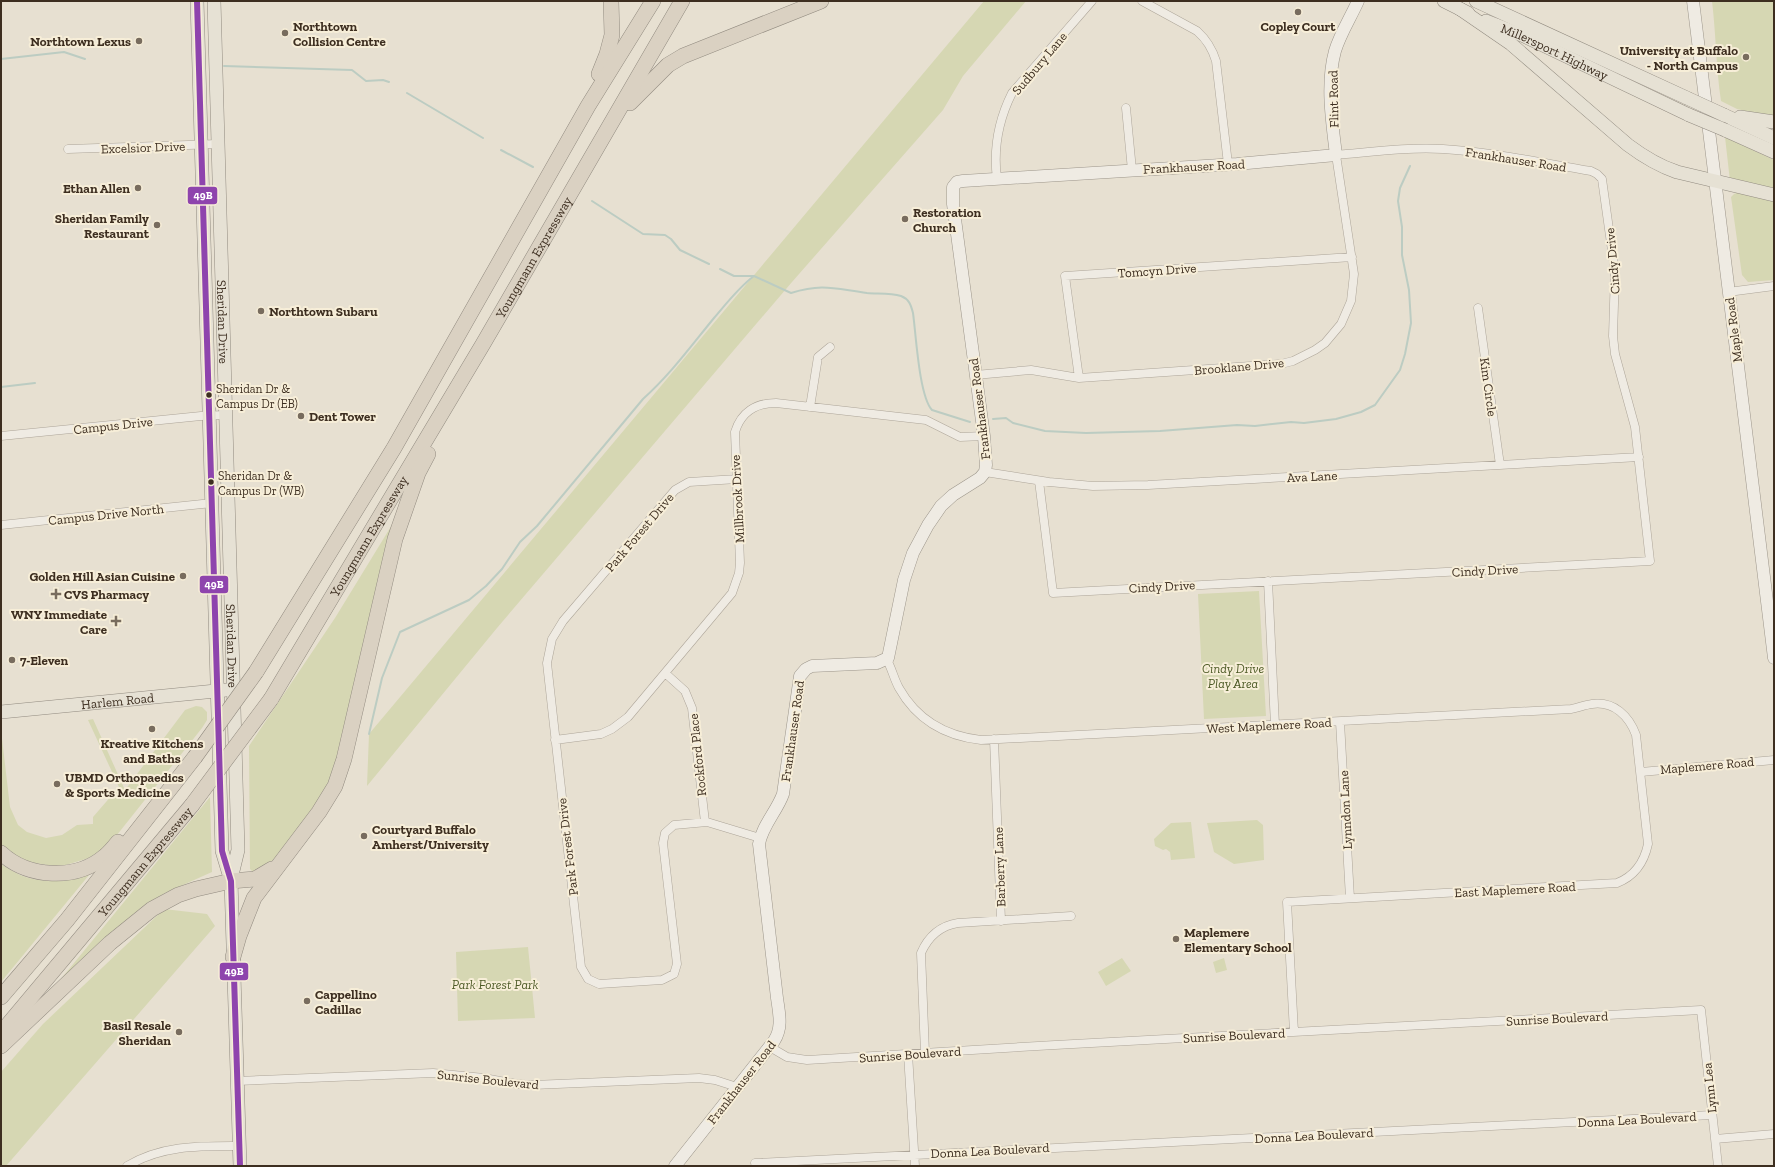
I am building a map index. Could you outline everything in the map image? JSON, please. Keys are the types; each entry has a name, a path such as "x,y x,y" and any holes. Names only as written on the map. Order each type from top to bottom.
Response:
{"highway":[{"path":"588,106 607,54 612,35 611,1"},
{"name":"Youngmann Expressway","path":"1,997 67,920 178,780 256,672 394,448 588,106 653,1"},
{"name":"Youngmann Expressway","path":"1,1033 192,805 271,699 483,344 682,1"},
{"path":"603,136 638,93 668,65 683,56 821,1"},
{"path":"233,957 250,906 277,866 319,812 335,786 344,759 384,583 403,513 418,473 483,344"},
{"path":"1,853 23,868 39,872 67,873 82,869 105,856 178,780"},
{"path":"1,1046 134,921 152,909 178,895 231,881 260,877 277,866"}],"main road":[{"name":"Sheridan Drive","path":"197,1 222,851 231,881"},
{"name":"Sheridan Drive","path":"214,1 238,850 231,881 240,1166"},
{"name":"Millersport Highway","path":"1444,1 1524,36 1689,115 1774,152"},
{"name":"Millersport Highway","path":"1476,1 1774,138"},
{"path":"1460,9 1511,44 1628,145 1647,159 1664,168 1714,182 1774,195"},
{"path":"1724,115 1774,122"},
{"name":"Harlem Road","path":"1,712 234,689"}],"street":[{"name":"Sudbury Lane","path":"998,179 995,149 1002,115 1012,93 1092,1"},
{"path":"1142,1 1197,32 1204,38 1213,51 1216,61 1228,164"},
{"name":"Flint Road","path":"1336,155 1331,100 1332,65 1336,50 1358,1"},
{"name":"Maple Road","path":"1693,1 1714,182 1774,658"},
{"path":"1126,108 1132,170"},
{"name":"Excelsior Drive","path":"68,149 218,144"},
{"name":"Frankhauser Road","path":"675,1166 778,1035 780,1024 759,849 760,838 783,794 798,682 801,673 812,666 873,663 887,660 904,580 913,553 920,538 945,502 980,478 985,472 986,464 984,436 952,192 954,185 960,181 1228,164 1412,149 1467,151 1591,171 1599,175 1604,183"},
{"name":"Brooklane Drive","path":"975,375 1031,370 1079,378 1281,364 1304,357 1325,343 1341,324 1353,289 1354,274 1352,257 1336,155"},
{"name":"Cindy Drive","path":"1039,480 1053,593 1650,561 1635,427 1615,354 1613,336 1615,272 1604,183"},
{"name":"Tomcyn Drive","path":"1079,378 1065,276 1352,257"},
{"path":"1728,292 1774,286"},
{"name":"Kim Circle","path":"1478,308 1500,465"},
{"path":"810,407 818,357 830,347"},
{"name":"Millbrook Drive","path":"556,740 593,736 612,729 628,717 732,593 736,583 740,562 735,432 742,418 747,412 759,405 767,403 810,407 926,420 960,437 984,436"},
{"name":"Campus Drive","path":"1,436 225,415"},
{"name":"Ava Lane","path":"985,472 1093,486 1148,485 1639,457"},
{"name":"Park Forest Drive","path":"737,479 689,482 674,490 563,621 552,640 547,663 581,967 583,973 593,982 599,984 662,980 674,974 677,964 663,838 669,828 674,825 705,822 760,838"},
{"name":"Campus Drive North","path":"1,525 212,503"},
{"path":"1268,581 1275,725"},
{"name":"West Maplemere Road","path":"887,660 905,698 920,715 930,724 948,733 968,738 994,739 1340,722 1571,709 1601,704 1618,710 1629,720 1636,735 1640,772"},
{"name":"Rockford Place","path":"666,673 685,691 692,708 705,822"},
{"name":"Lynndon Lane","path":"1340,722 1350,898"},
{"name":"Barberry Lane","path":"925,1053 921,953 926,942 938,930 953,924 1001,921 994,739"},
{"name":"Maplemere Road","path":"1640,772 1774,760"},
{"name":"East Maplemere Road","path":"1294,1032 1287,902 1617,884 1631,875 1638,868 1646,852 1648,844 1640,772"},
{"path":"1001,921 1071,916"},
{"name":"Sunrise Boulevard","path":"770,1047 787,1057 807,1060 1701,1010"},
{"name":"Lynn Lea","path":"1701,1010 1718,1166"},
{"path":"908,1054 916,1166"},
{"name":"Sunrise Boulevard","path":"237,1081 433,1072 484,1078 517,1084 555,1084 684,1077 715,1080 737,1087"},
{"name":"Donna Lea Boulevard","path":"755,1163 1712,1115"},
{"path":"1715,1139 1774,1134"},
{"path":"127,1166 148,1155 172,1148 239,1146"}],"green space":[{"path":"984,1 1026,1 963,76 943,110 792,282 497,628 367,786 369,734"},
{"name":"University at Buffalo - North Campus","path":"1712,1 1774,1 1774,118 1737,109 1721,101"},
{"path":"1725,137 1774,160 1774,191 1730,181"},
{"path":"1739,192 1774,200 1774,280 1748,282 1742,275 1731,197"},
{"path":"398,515 337,769 316,804 265,871 255,874 250,869 249,746 335,618"},
{"name":"Cindy Drive Play Area","path":"1259,591 1266,716 1204,719 1198,594"},
{"path":"196,706 202,707 207,712 207,720 202,728 109,845 89,858 59,867 24,861 1,845 1,730 10,807 18,825 27,832 46,838 62,835 77,825 93,824 93,817 119,787 88,720 93,719 125,790 185,710"},
{"path":"210,797 212,872 165,893 140,909 47,996"},
{"path":"1257,820 1263,825 1264,860 1234,864 1214,852 1207,823"},
{"path":"1191,822 1195,858 1171,860 1170,852 1166,849 1163,850 1155,846 1154,839 1171,823"},
{"path":"1,864 14,872 36,880 69,877 94,869 1,982"},
{"path":"164,909 207,914 215,926 6,1166 1,1166 1,1072 43,1024"},
{"name":"Park Forest Park","path":"528,947 535,1018 458,1021 456,952"},
{"path":"1122,958 1131,971 1106,986 1098,972"},
{"path":"1224,958 1227,970 1216,973 1213,962"}],"waterway":[{"path":"1,59 64,52 85,59"},
{"path":"224,66 352,70 366,81 383,80 389,82"},
{"path":"407,93 483,138"},
{"path":"501,150 533,167"},
{"path":"993,419 1006,418 1013,423 1045,431 1086,433 1160,431 1237,425 1255,426 1291,422 1304,423 1336,419 1361,412 1375,405 1400,370 1405,354 1411,323 1409,290 1402,255 1402,227 1398,201 1400,188 1410,166"},
{"path":"592,201 643,234 665,235 671,239 680,250 709,264"},
{"path":"720,269 734,276 754,276 791,293 812,288 829,288 867,293 892,294 904,297 909,303 913,313 921,379 928,403 932,410 970,422"},
{"path":"369,734 382,678 400,632 469,600 486,586 502,569 520,542 537,526 643,399 689,350 733,296 754,276"},
{"path":"1,387 35,383"}],"transit line":[{"name":"49B","path":"197,1 222,851 231,881 240,1166"}],"place":[{"name":"Copley Court","path":"1298,12"},
{"name":"Northtown Collision Centre","path":"285,33"},
{"name":"Northtown Lexus","path":"139,41"},
{"name":"University at Buffalo - North Campus","path":"1746,57"},
{"name":"Ethan Allen","path":"138,188"},
{"name":"Restoration Church","path":"905,219"},
{"name":"Sheridan Family Restaurant","path":"157,225"},
{"name":"Northtown Subaru","path":"261,311"},
{"name":"Sheridan Dr & Campus Dr (EB)","path":"209,395"},
{"name":"Dent Tower","path":"301,416"},
{"name":"Sheridan Dr & Campus Dr (WB)","path":"211,482"},
{"name":"Golden Hill Asian Cuisine","path":"183,576"},
{"name":"CVS Pharmacy","path":"56,594"},
{"name":"WNY Immediate Care","path":"116,621"},
{"name":"7-Eleven","path":"12,660"},
{"name":"Kreative Kitchens and Baths","path":"152,729"},
{"name":"UBMD Orthopaedics & Sports Medicine","path":"57,784"},
{"name":"Courtyard Buffalo Amherst/University","path":"364,836"},
{"name":"Maplemere Elementary School","path":"1176,939"},
{"name":"Cappellino Cadillac","path":"307,1001"},
{"name":"Basil Resale Sheridan","path":"179,1032"}]}
